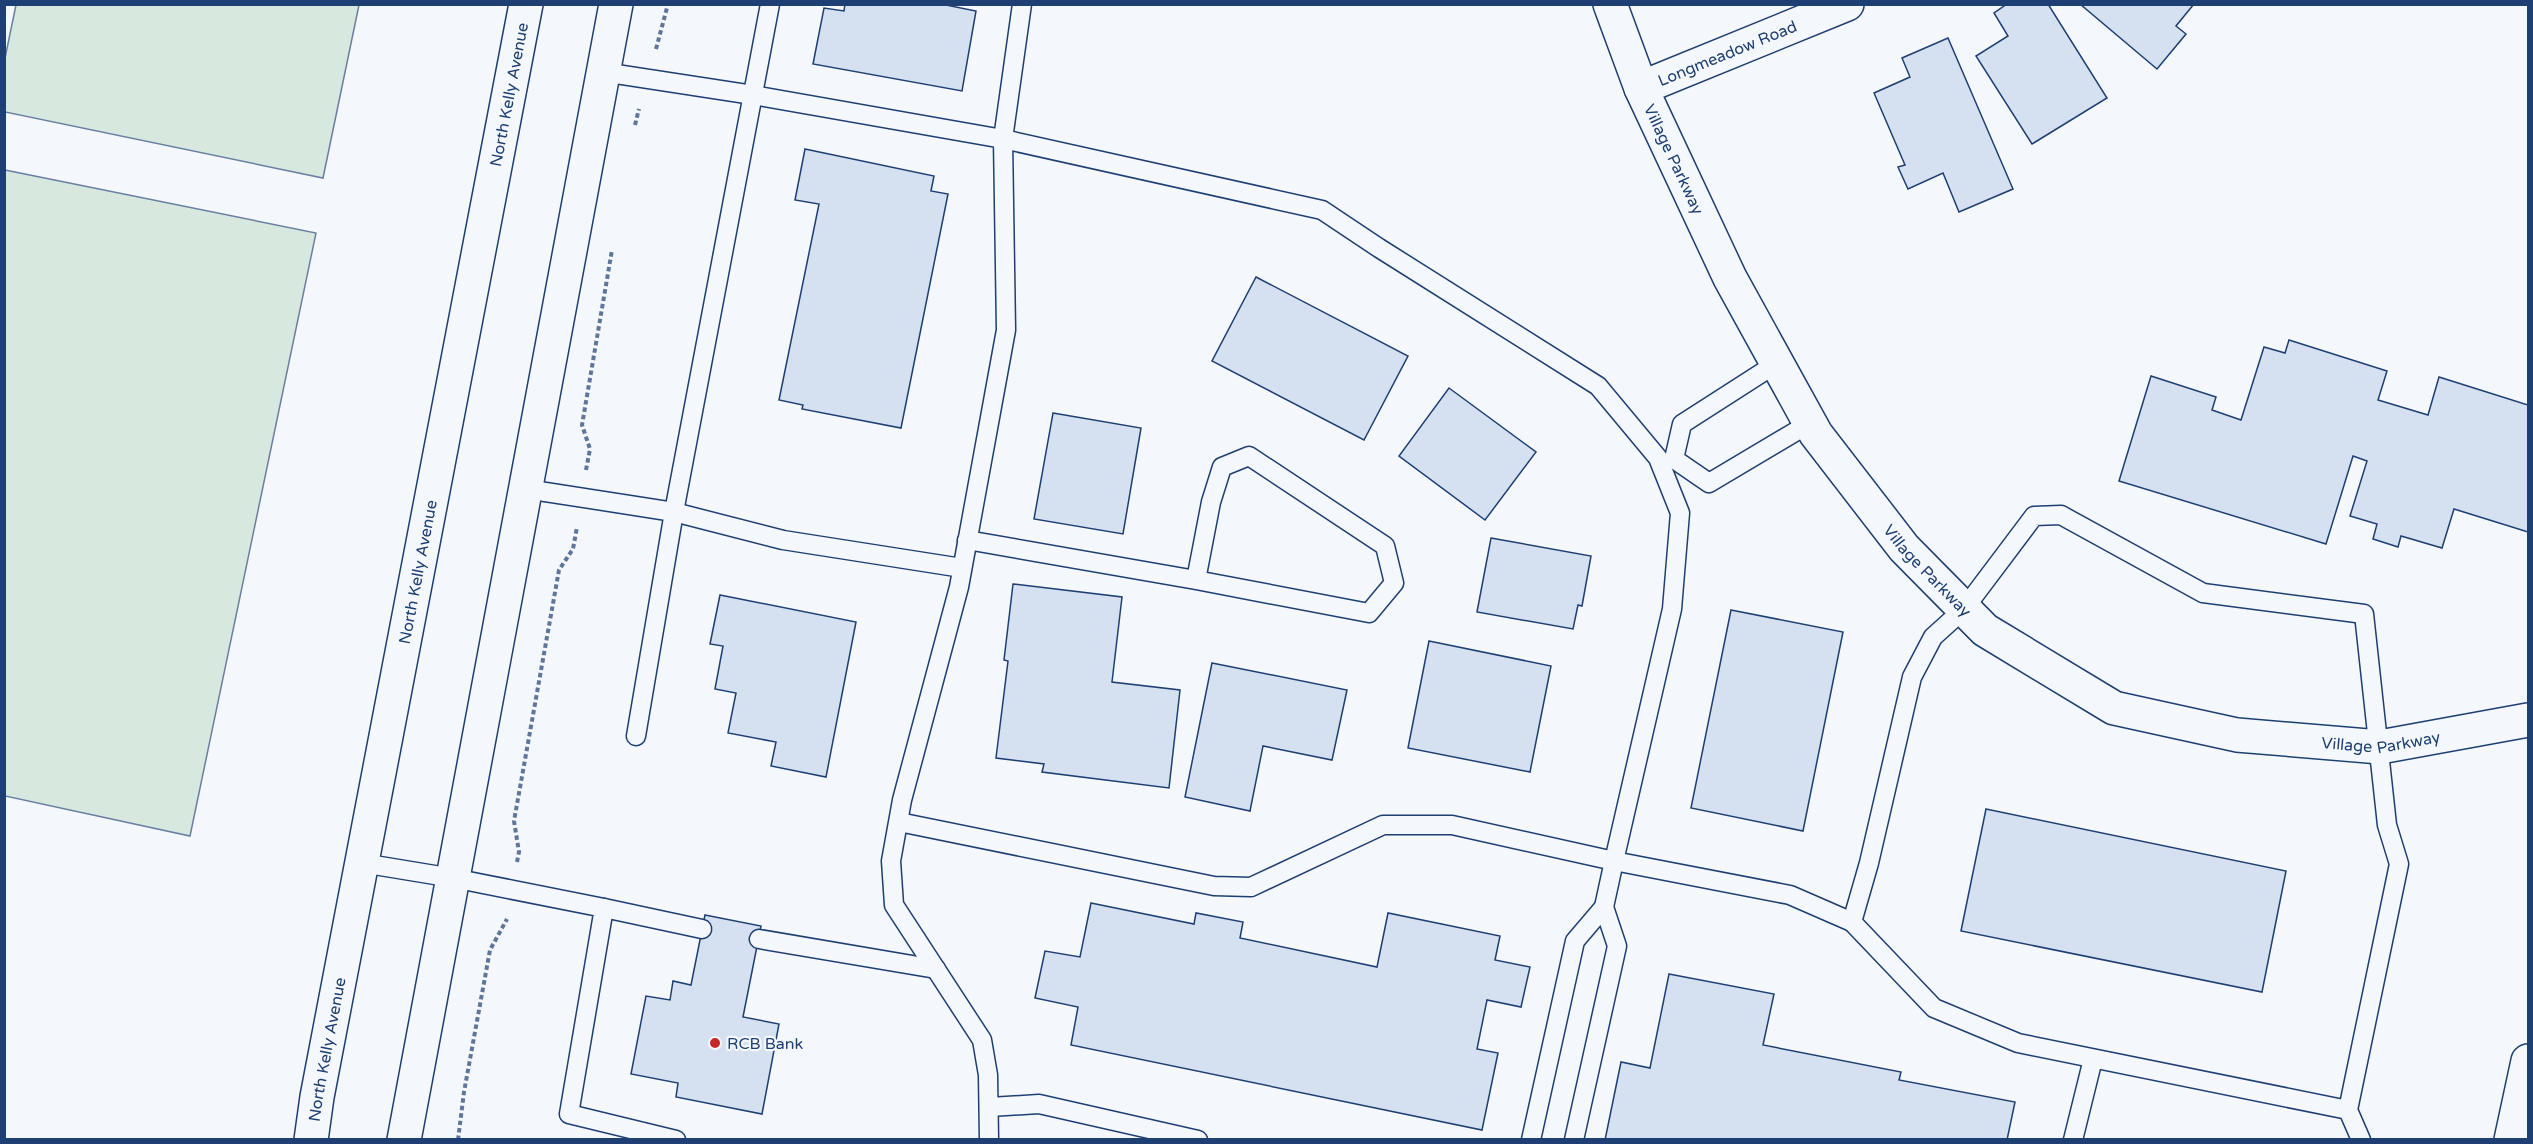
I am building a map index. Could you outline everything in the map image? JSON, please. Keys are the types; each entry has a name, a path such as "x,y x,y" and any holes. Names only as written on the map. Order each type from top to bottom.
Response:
{"street":[{"name":"North Kelly Avenue","path":"311,1140 526,4"},
{"path":"404,1140 616,4"},
{"name":"Village Parkway","path":"1610,4 1641,88 1730,278 1816,434 1904,548 1985,630 2114,708 2237,735 2380,747 2529,720"},
{"name":"Longmeadow Road","path":"1641,88 1847,4"},
{"path":"2511,1140 2529,1060"}],"lane":[{"path":"636,736 674,512 770,4"},
{"path":"989,1140 990,1107 982,1040 894,905 891,861 898,822 962,568 1006,330 1003,139 1022,4"},
{"path":"603,72 753,95 1003,139 1322,210 1598,386 1658,458 1709,483 1810,423"},
{"path":"1574,1140 1617,946 1605,907 1672,609 1680,513 1668,462 1682,424 1777,363"},
{"path":"967,540 1196,579 1369,613 1394,583 1384,546 1249,456 1222,467 1211,502 1196,579"},
{"path":"526,489 674,512 783,540 962,568"},
{"path":"1852,922 1869,863 1912,677 1933,637 1964,609 2034,516 2061,515 2202,593 2364,614 2387,825 2399,864 2348,1110 2361,1140"},
{"path":"898,822 1214,886 1251,887 1383,825 1452,825 1614,861 1790,895 1852,922 1934,1008 2018,1043 2348,1110"},
{"path":"362,863 513,889 702,929"},
{"path":"1531,1140 1575,941 1605,907"},
{"path":"604,908 569,1114 676,1140"},
{"path":"759,939 936,969"},
{"path":"2073,1140 2093,1059"},
{"path":"990,1107 1039,1104 1198,1140"}],"path":[{"path":"632,133 668,4"},
{"path":"458,1140 464,1092 490,950 507,918 513,889 519,852 514,820 559,570 573,549 590,449 582,425 612,249"}],"shaded area":[{"path":"16,5 359,5 323,178 5,112 5,58"},
{"path":"5,170 316,233 190,836 5,796"}],"building":[{"path":"845,4 941,4 976,11 962,91 813,64 824,8 844,11"},
{"path":"2007,4 2048,4 2107,98 2032,144 1976,56 2008,36 1994,13"},
{"path":"2080,4 2194,4 2176,26 2186,34 2157,69"},
{"path":"1948,38 2013,189 1959,212 1943,173 1908,189 1898,167 1905,165 1874,93 1910,77 1902,58"},
{"path":"805,149 934,176 931,191 948,194 901,428 802,409 803,405 779,400 819,204 795,200"},
{"path":"1256,277 1408,356 1364,440 1212,361"},
{"path":"2289,340 2387,371 2378,400 2428,415 2439,377 2528,405 2528,532 2454,509 2442,548 2401,536 2398,547 2373,539 2377,524 2350,516 2367,461 2353,456 2326,544 2119,481 2151,376 2216,397 2212,410 2241,420 2264,347 2285,353"},
{"path":"1449,388 1536,452 1485,520 1399,456"},
{"path":"1053,413 1141,428 1123,534 1034,519"},
{"path":"1491,538 1591,556 1582,606 1578,605 1573,629 1477,612"},
{"path":"1013,584 1122,597 1112,682 1180,690 1169,788 1042,772 1044,764 996,758 1008,661 1004,660"},
{"path":"720,595 856,622 826,777 771,766 776,742 728,733 736,693 715,689 723,646 710,644"},
{"path":"1731,610 1843,632 1803,831 1691,808"},
{"path":"1429,641 1551,666 1530,772 1408,748"},
{"path":"1212,663 1347,690 1332,760 1263,746 1250,811 1185,797"},
{"path":"1986,809 2286,871 2262,992 1961,931"},
{"path":"1091,903 1194,924 1196,913 1243,922 1240,938 1377,967 1388,913 1500,936 1495,960 1530,967 1521,1007 1487,1000 1477,1049 1498,1053 1482,1130 1071,1045 1078,1007 1035,998 1045,951 1080,957"},
{"path":"705,915 761,926 743,1017 779,1024 762,1114 676,1097 678,1083 631,1074 646,996 670,1000 673,981 691,985"},
{"path":"1669,974 1774,994 1763,1045 1901,1072 1899,1080 2015,1102 2007,1140 1605,1140 1621,1062 1650,1068"}],"place":[{"name":"RCB Bank","path":"715,1043"}]}
